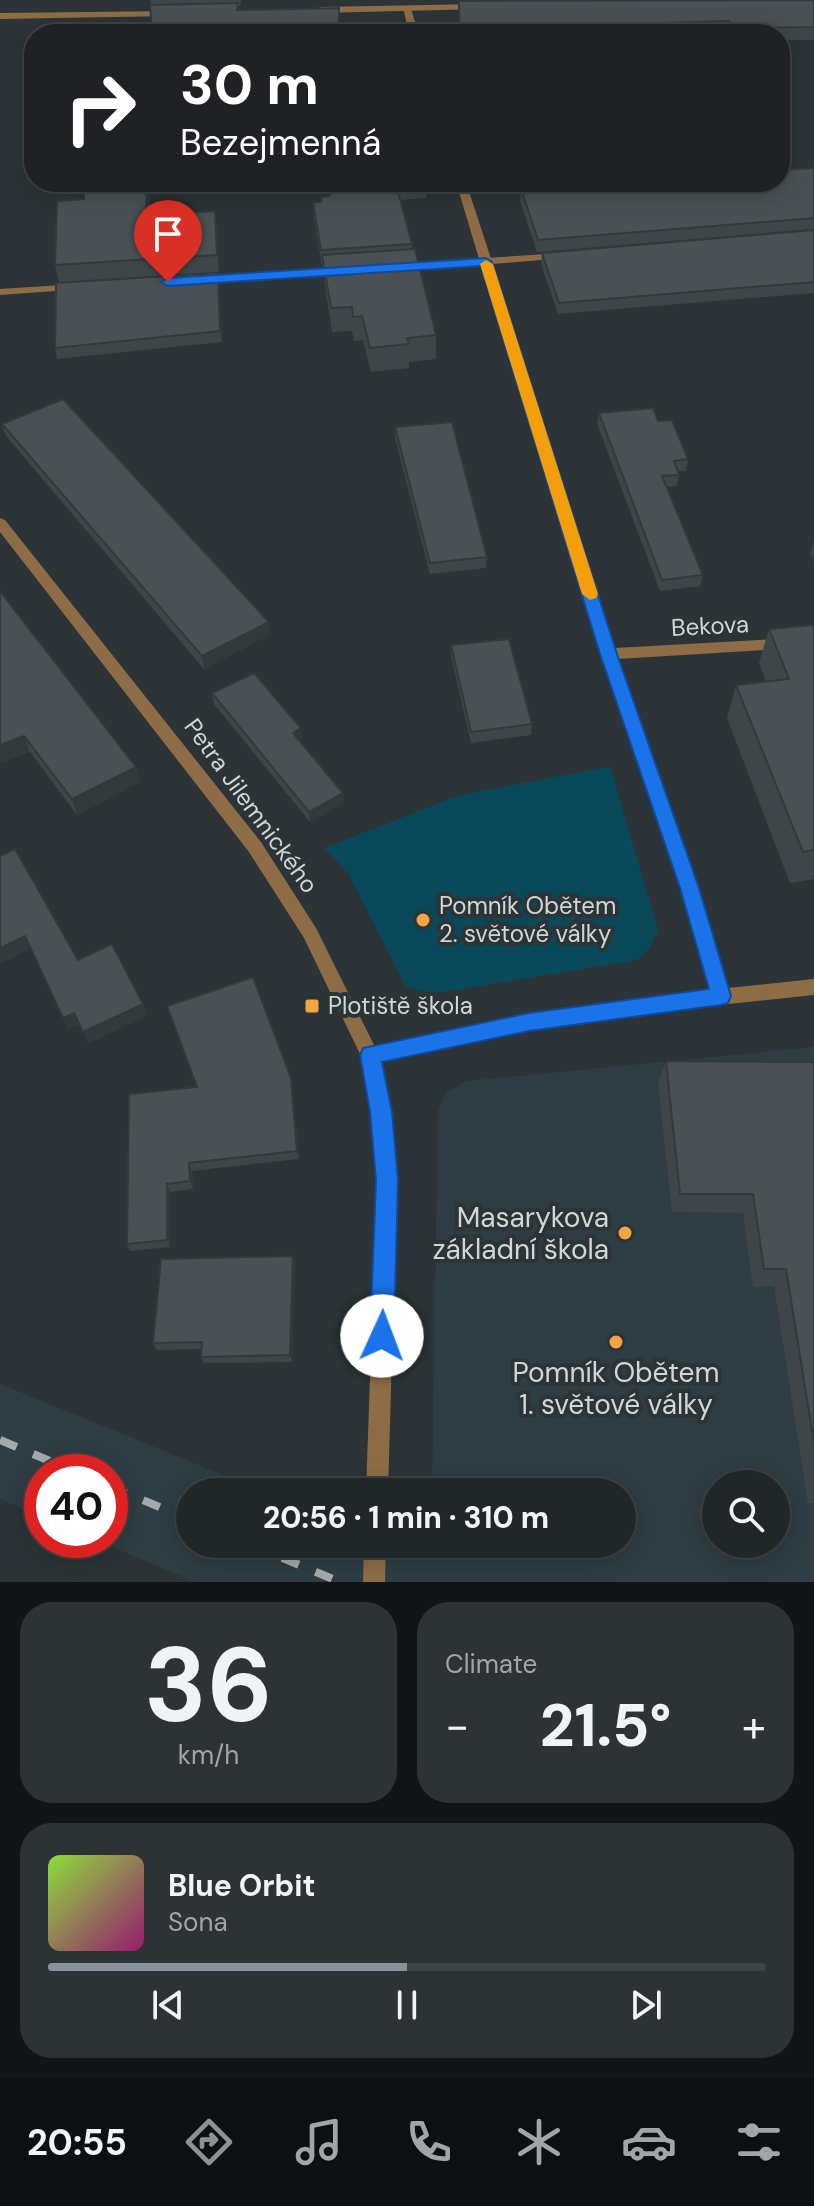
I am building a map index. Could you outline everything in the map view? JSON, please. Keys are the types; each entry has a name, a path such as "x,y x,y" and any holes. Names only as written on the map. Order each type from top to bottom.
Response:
{"street":[{"path":"312,10 485,7"},
{"path":"406,9 411,24"},
{"path":"0,16 188,12"},
{"path":"464,192 609,654 689,888 721,996"},
{"path":"383,268 580,254"},
{"path":"183,281 352,270"},
{"path":"0,292 91,287"},
{"name":"Petra Jilemnického","path":"0,523 255,847 310,933 370,1055 381,1112 387,1180 377,1478"},
{"name":"Bekova","path":"609,654 814,642"},
{"path":"370,1055 529,1022 721,996 814,987"},
{"path":"374,1582 375,1558"}],"shaded area":[{"path":"610,766 658,930 650,947 638,960 432,994 406,987 348,873 324,848 457,796"},
{"name":"Masarykova základní škola","path":"814,1047 814,1582 195,1582 128,1554 128,1454 24,1454 24,1509 0,1499 0,1384 231,1478 176,1478 176,1558 636,1558 636,1478 432,1478 438,1111 446,1093 467,1081"}],"building":[{"path":"814,0 814,27 730,24 729,21 460,24 459,1"},
{"path":"238,3 237,10 339,8 339,24 152,24 150,5"},
{"path":"814,168 814,218 538,240 522,192 790,192 790,169"},
{"path":"84,192 147,192 146,215 215,211 217,255 55,265 57,201 84,199"},
{"path":"329,192 398,192 412,244 321,250 313,202 321,202 321,197 330,196"},
{"path":"814,230 814,282 559,303 542,253"},
{"path":"415,249 436,335 407,338 409,344 370,348 362,316 353,317 352,307 331,308 322,255"},
{"path":"218,273 220,331 55,348 56,283"},
{"path":"63,399 269,622 202,656 2,424"},
{"path":"653,408 658,421 672,420 688,459 674,461 679,475 662,476 703,575 662,580 599,413"},
{"path":"452,422 487,557 430,563 395,427"},
{"path":"0,591 136,767 72,799 24,736 0,745"},
{"path":"814,625 814,850 803,852 736,685 789,679 769,629"},
{"path":"509,639 532,724 471,732 451,645"},
{"path":"254,673 301,728 293,733 343,793 309,812 212,693"},
{"path":"15,849 78,960 112,944 143,1004 83,1032 74,1013 63,1018 25,936 0,948 0,856"},
{"path":"253,977 291,1078 297,1151 189,1163 190,1181 167,1184 167,1240 127,1244 129,1094 197,1087 167,1006"},
{"name":"Masarykova základní škola","path":"666,1061 814,1062 814,1443 786,1269 764,1269 753,1194 680,1194"},
{"path":"293,1256 290,1355 201,1357 202,1342 153,1343 161,1259"}],"railway":[{"path":"0,1440 33,1454"},
{"path":"128,1494 176,1514"},
{"path":"283,1558 340,1582"}],"slow traffic":[{"path":"486,264 590,594"}],"place":[{"name":"Pomník Obětem 2. světové války","path":"423,920"},
{"name":"Plotiště škola","path":"312,1006"},
{"name":"Masarykova základní škola","path":"625,1233"},
{"name":"Pomník Obětem 1. světové války","path":"616,1342"}],"route":[{"path":"168,282 486,262 609,654 689,888 721,996 529,1022 370,1055 381,1112 387,1180 382,1336"}]}
